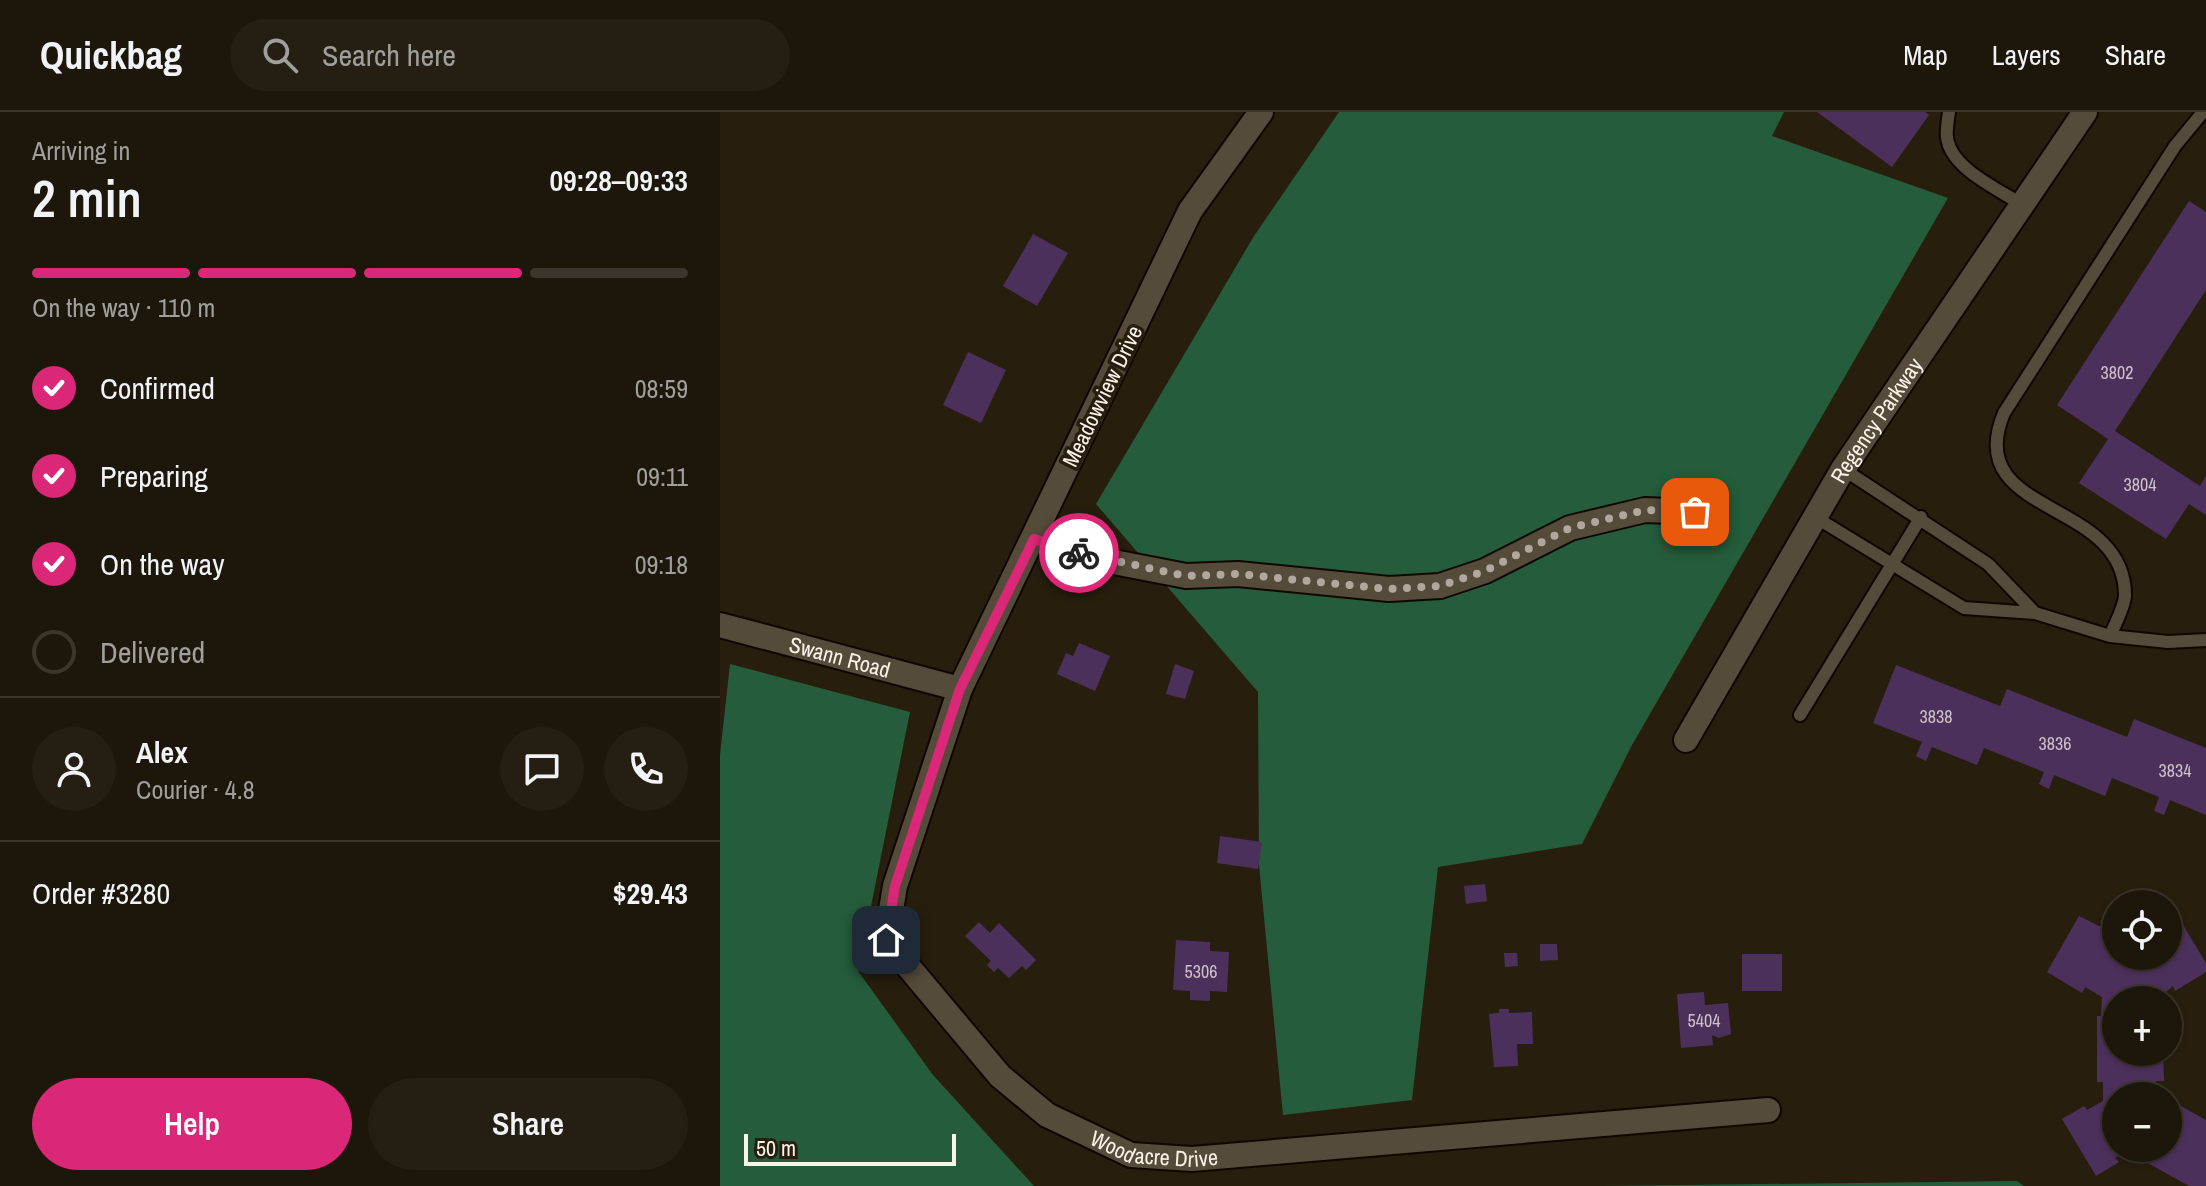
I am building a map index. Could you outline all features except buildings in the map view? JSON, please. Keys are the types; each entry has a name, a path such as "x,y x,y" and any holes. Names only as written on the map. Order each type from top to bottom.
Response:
{"street":[{"name":"Meadowview Drive","path":"960,689 1190,211 1261,112"},
{"name":"Regency Parkway","path":"1686,740 1843,469 2085,112"},
{"path":"1034,539 1093,558 1186,576 1238,574 1389,589 1440,586 1485,571 1570,528 1645,510 1695,512"},
{"name":"Swann Road","path":"720,625 960,689"},
{"name":"Woodacre Drive","path":"960,689 895,886 886,940 1000,1076 1047,1115 1131,1155 1192,1159 1768,1110"}],"lane":[{"path":"1949,112 1946,139 1956,157 1979,177 2021,204"},
{"path":"2110,636 2125,599 2122,569 2105,540 2010,482 1998,462 1995,433 2004,413 2154,177 2203,112"},
{"path":"1843,469 1921,517 1988,564 2035,613"},
{"path":"1815,517 1964,608 2035,613 2110,636 2168,642 2206,640"},
{"path":"1800,715 1921,517"}],"green space":[{"path":"1339,112 1784,112 1772,136 1948,198 1632,745 1582,844 1438,867 1412,1100 1283,1115 1259,865 1258,692 1096,504 1254,236"},
{"path":"730,664 910,712 858,971 933,1075 1034,1186 720,1186 720,755"},
{"path":"2017,1181 2024,1186 1603,1186"}],"way so far":[{"path":"1079,553 1186,576 1272,576 1389,589 1440,586 1485,571 1570,528 1645,510 1695,512"}],"route":[{"path":"886,940 895,886 960,689 1034,539 1079,553"}]}
